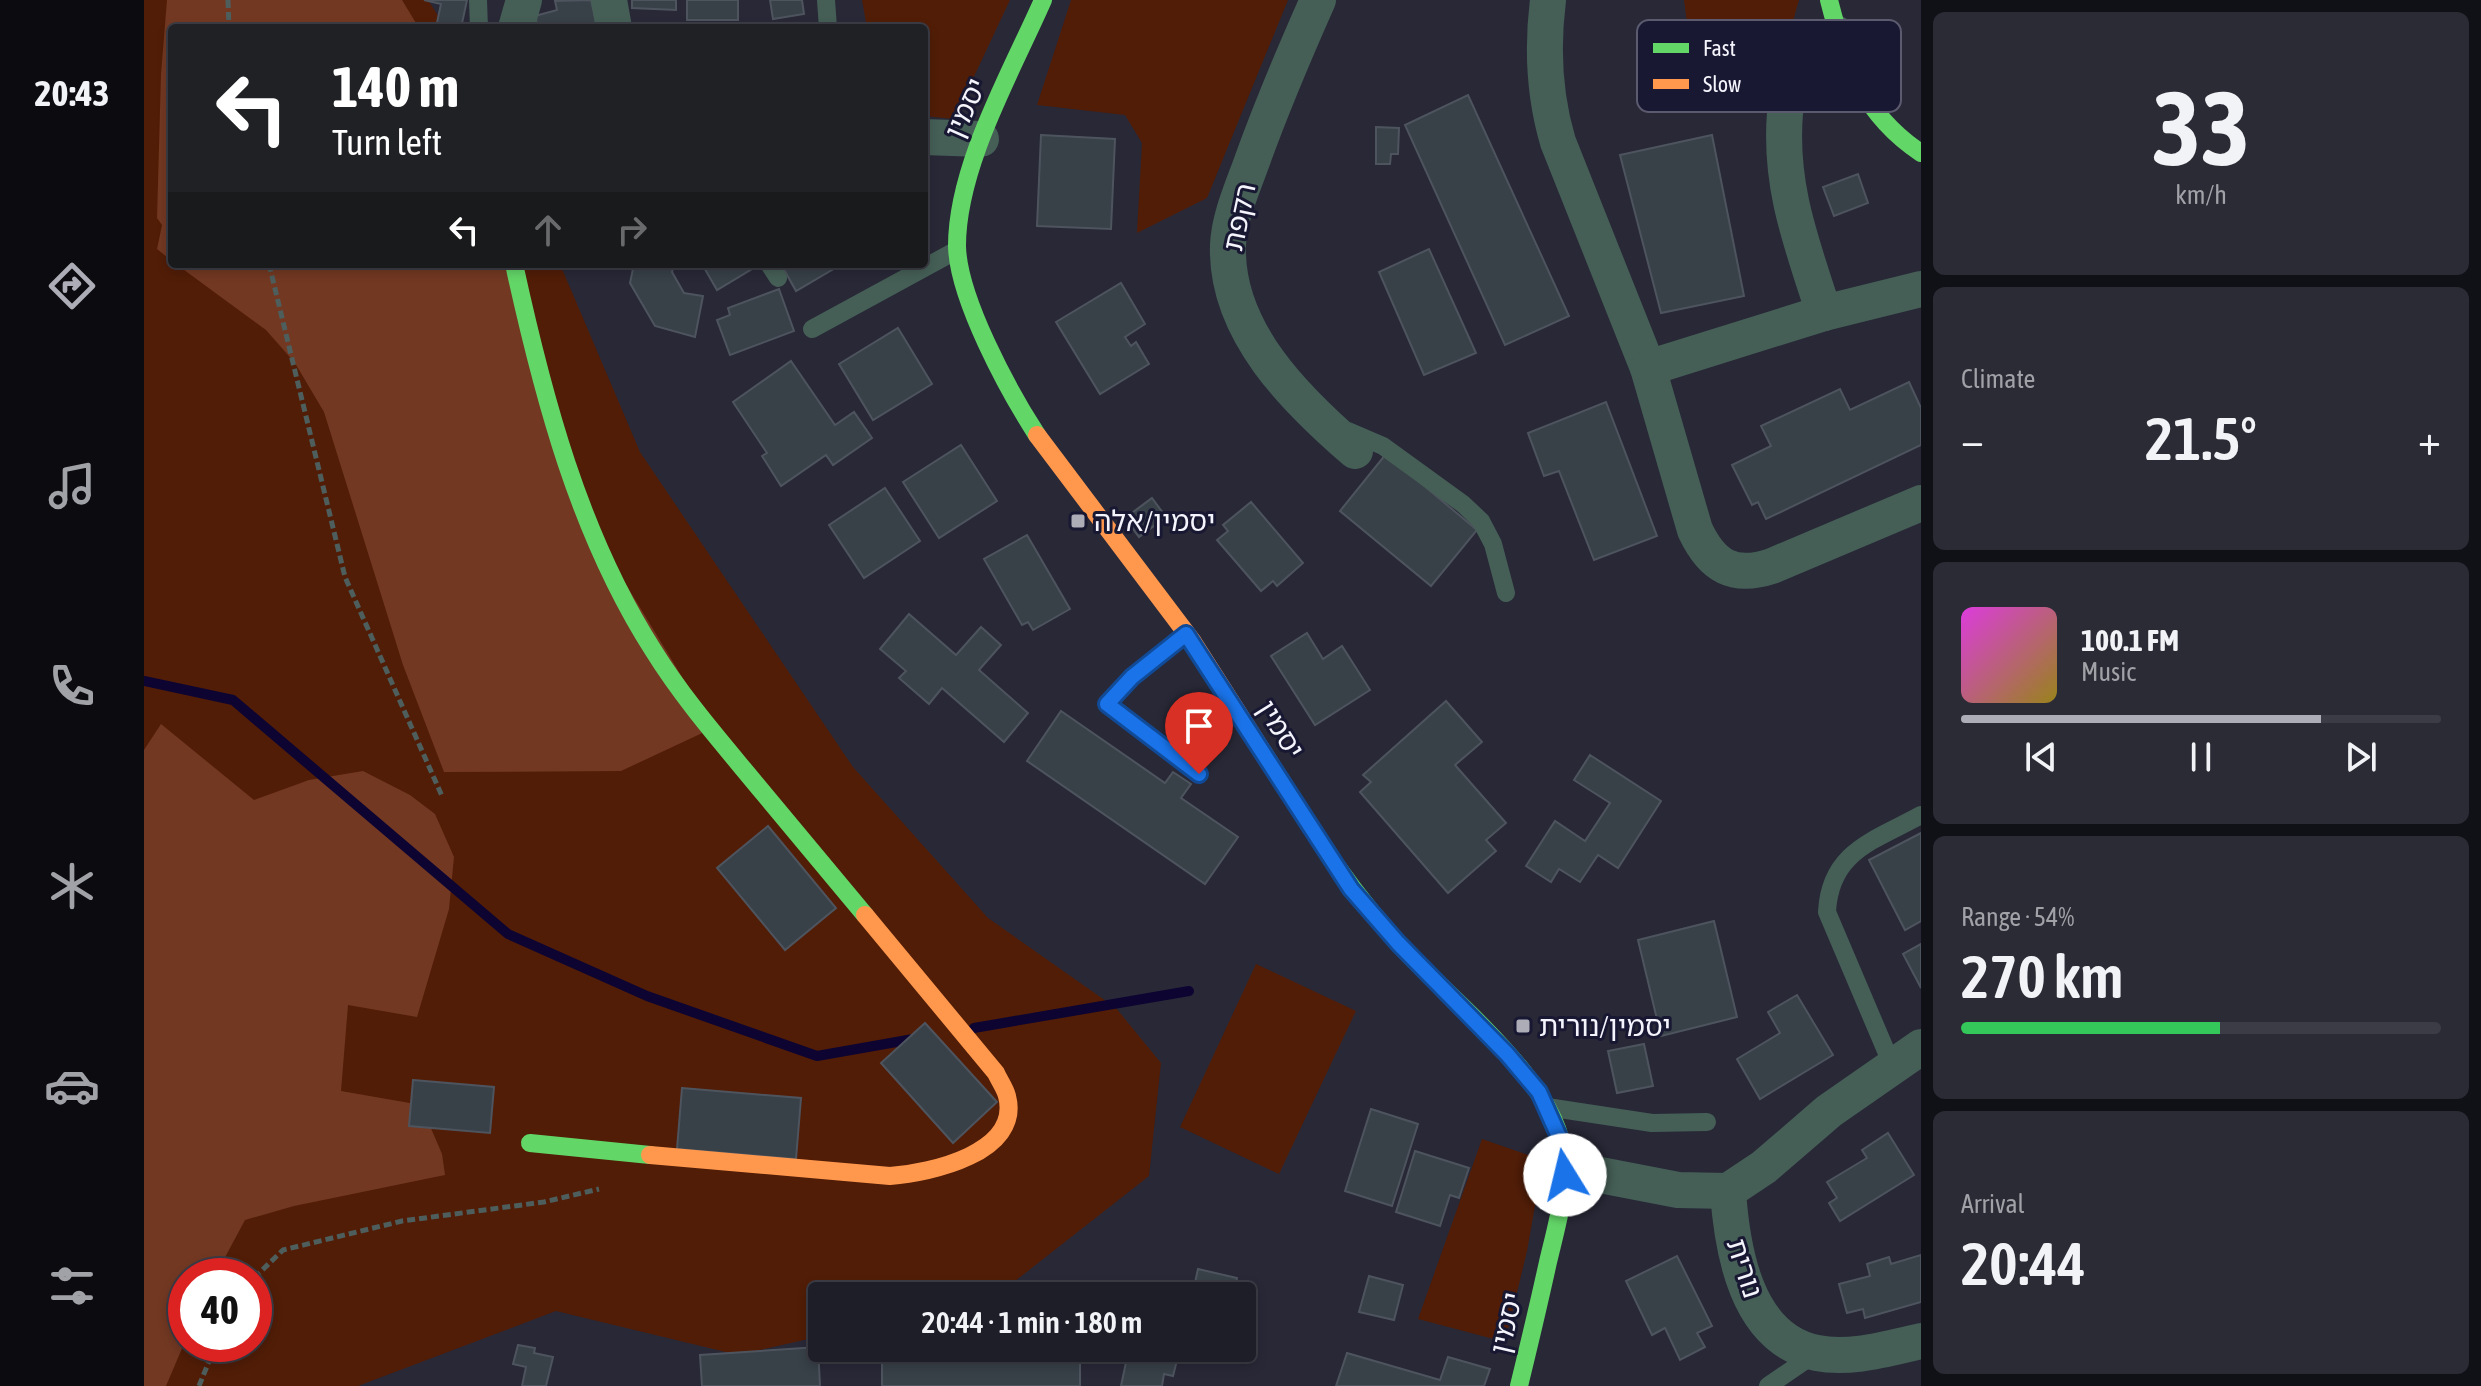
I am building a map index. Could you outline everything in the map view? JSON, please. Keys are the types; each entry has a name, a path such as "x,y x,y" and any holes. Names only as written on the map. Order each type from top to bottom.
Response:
{"street":[{"path":"517,24 524,0"},
{"path":"609,0 613,24"},
{"name":"יסמין","path":"1043,0 981,139 963,188 957,249 962,286 1030,425 1064,475 1131,558 1186,634 1351,889 1398,943 1519,1066 1547,1107 1560,1139 1564,1168 1560,1215 1519,1386"},
{"name":"רקפת","path":"1318,0 1255,153 1234,215 1228,245 1232,284 1257,343 1275,372 1319,419 1355,451"},
{"path":"1548,0 1545,65 1551,119 1648,368 1695,530 1705,549 1726,567 1752,572 1921,503"},
{"path":"1786,112 1783,133 1788,197 1824,313"},
{"path":"1875,112 1900,139 1921,153"},
{"path":"928,137 981,139"},
{"path":"515,268 544,386 576,487 610,570 637,625 687,701 996,1073 1009,1104 1003,1130 985,1148 939,1167 896,1176 857,1175 530,1143"},
{"path":"1648,368 1824,313 1921,289"},
{"path":"1564,1168 1678,1190 1728,1191 1754,1175 1829,1111 1907,1056"},
{"name":"נורית","path":"1728,1191 1737,1259 1753,1301 1779,1334 1796,1346 1816,1353 1840,1355 1921,1341"}],"lane":[{"path":"478,0 479,24"},
{"path":"826,0 828,24"},
{"path":"928,265 957,249"},
{"path":"812,329 923,268"},
{"path":"1319,419 1383,446 1463,504 1481,521 1493,544 1506,593"},
{"path":"1186,634 1132,677 1107,704 1199,774"},
{"path":"1907,1056 1827,912 1828,893 1836,871 1851,853 1921,815"},
{"path":"1547,1107 1652,1123 1707,1122"},
{"path":"1768,1386 1816,1353"}],"path":[{"path":"228,0 229,24"},
{"path":"270,268 345,577 442,796"},
{"path":"272,1261 283,1250 402,1221 544,1202 602,1189"},
{"path":"199,1386 209,1362"}],"shaded area":[{"path":"144,0 428,0 443,24 168,24 168,268 562,268 640,452 853,767 988,918 1116,1008 1161,1063 1149,1176 1014,1282 808,1282 808,1339 738,1355 556,1311 358,1386 144,1386"},
{"path":"167,0 402,0 417,24 168,24 168,258 157,249 162,225 157,218 161,74"},
{"path":"862,0 1010,0 954,119 928,116 928,24 866,24"},
{"path":"1071,0 1288,0 1207,198 1137,233 1142,143 1125,115 1037,105"},
{"path":"1684,0 1799,0 1793,20 1687,20"},
{"path":"181,268 505,268 590,525 713,728 621,771 444,772 403,665 324,412 295,363 266,330"},
{"path":"161,724 254,800 309,780 363,771 410,795 435,814 454,857 449,909 417,1017 348,1005 341,1091 421,1105 442,1154 445,1175 294,1206 245,1220 225,1258 168,1258 168,1362 176,1362 166,1386 144,1386 144,750"},
{"path":"1256,964 1356,1011 1279,1174 1180,1127"},
{"path":"1482,1139 1543,1160 1527,1251 1505,1342 1418,1319"}],"building":[{"path":"424,0 467,0 462,24 437,24 441,4"},
{"path":"591,0 597,24 537,24 535,16 557,10 555,1"},
{"path":"632,0 676,0 676,10 632,8"},
{"path":"687,0 738,0 738,20 687,20"},
{"path":"770,0 802,0 804,14 773,19"},
{"path":"1468,95 1569,316 1505,345 1405,125"},
{"path":"1376,127 1399,128 1398,154 1391,154 1390,164 1376,164"},
{"path":"1041,135 1115,139 1111,229 1037,226"},
{"path":"1712,135 1744,296 1661,313 1620,155"},
{"path":"1858,174 1868,203 1834,216 1823,187"},
{"path":"1429,249 1476,353 1424,375 1379,272"},
{"path":"633,268 673,268 672,272 684,293 703,296 695,337 655,326 630,283"},
{"path":"704,268 754,268 717,290"},
{"path":"783,268 835,268 796,291"},
{"path":"1121,283 1145,324 1125,337 1131,346 1136,342 1149,364 1100,394 1056,322"},
{"path":"779,289 794,331 730,355 717,320 730,315 728,308"},
{"path":"898,328 932,384 873,420 839,364"},
{"path":"791,361 835,425 854,412 872,438 833,465 826,455 781,486 762,456 767,453 733,402"},
{"path":"1909,382 1921,408 1921,445 1766,519 1758,502 1752,505 1732,465 1771,446 1761,426 1840,389 1850,410"},
{"path":"1606,402 1657,536 1594,560 1559,471 1544,476 1528,433"},
{"path":"961,445 997,501 939,538 903,482"},
{"path":"1386,454 1477,530 1431,586 1340,511"},
{"path":"885,488 920,541 864,578 829,525"},
{"path":"1152,498 1166,517 1139,537 1125,518"},
{"path":"1251,502 1303,563 1277,586 1273,581 1261,591 1217,540 1228,531 1223,525"},
{"path":"1027,535 1070,609 1033,630 1028,622 1022,625 984,559"},
{"path":"909,614 956,655 981,627 1001,645 979,670 1028,713 1004,742 942,688 929,704 899,678 906,671 880,649"},
{"path":"1307,633 1323,659 1342,646 1370,690 1315,725 1271,656"},
{"path":"1446,701 1482,742 1455,765 1506,823 1486,840 1496,851 1448,893 1360,792 1371,782 1363,775"},
{"path":"1061,711 1165,783 1173,772 1191,784 1181,798 1238,837 1205,884 1027,761"},
{"path":"1590,755 1661,801 1618,868 1598,855 1580,882 1559,869 1551,882 1526,866 1555,821 1585,841 1610,803 1574,780"},
{"path":"768,826 836,908 785,950 717,868"},
{"path":"1921,833 1921,921 1905,930 1869,860"},
{"path":"1714,921 1737,1017 1661,1036 1638,940"},
{"path":"1921,944 1921,988 1903,954"},
{"path":"1797,995 1833,1055 1760,1099 1737,1059 1780,1033 1768,1012"},
{"path":"925,1023 997,1102 953,1143 881,1063"},
{"path":"1644,1044 1653,1086 1617,1093 1608,1051"},
{"path":"413,1080 494,1087 490,1133 409,1126"},
{"path":"682,1088 801,1098 796,1159 677,1149"},
{"path":"1371,1109 1418,1124 1392,1206 1345,1191"},
{"path":"1888,1133 1914,1175 1840,1221 1829,1203 1837,1198 1827,1182 1867,1158 1862,1150"},
{"path":"1415,1151 1469,1168 1459,1198 1450,1195 1440,1226 1396,1212"},
{"path":"1921,1255 1921,1302 1865,1318 1863,1309 1847,1313 1839,1284 1870,1276 1867,1264 1889,1257 1891,1264"},
{"path":"1677,1256 1712,1326 1697,1333 1705,1347 1680,1360 1665,1328 1652,1335 1626,1281"},
{"path":"1198,1269 1237,1278 1236,1282 1195,1282"},
{"path":"1369,1276 1403,1285 1394,1320 1359,1312"},
{"path":"518,1345 535,1348 534,1353 553,1357 546,1386 522,1386 526,1367 513,1364"},
{"path":"808,1348 808,1362 819,1362 820,1386 702,1386 700,1355"},
{"path":"1347,1353 1440,1380 1448,1357 1490,1369 1484,1386 1336,1386"},
{"path":"882,1362 1080,1362 1080,1386 882,1386"},
{"path":"1126,1362 1176,1362 1173,1376 1164,1374 1162,1386 1121,1386"}],"waterway":[{"path":"144,681 233,700 508,934 647,996 817,1056 919,1038"},
{"path":"974,1028 1189,991"}],"traffic: fast":[{"path":"1037,435 986,343 966,291 957,246 959,215 976,152 1043,0"},
{"path":"1829,0 1835,20"},
{"path":"1877,112 1901,138 1921,153"},
{"path":"515,268 551,414 567,463 584,512 627,606 691,704 865,915"},
{"path":"1316,835 1354,890 1397,942 1523,1071 1543,1100 1558,1130 1564,1160 1562,1199 1519,1386"},
{"path":"530,1143 650,1155"}],"traffic: slow":[{"path":"1037,435 1193,642 1316,835"},
{"path":"650,1155 890,1176 949,1164 987,1146 1001,1132 1008,1116 1007,1096 996,1073 865,915"}],"place":[{"name":"יסמין/אלה","path":"1078,521"},
{"name":"יסמין/נורית","path":"1523,1026"}],"route":[{"path":"1199,774 1107,704 1132,677 1186,634 1351,889 1539,1092 1555,1122 1565,1175"}]}
